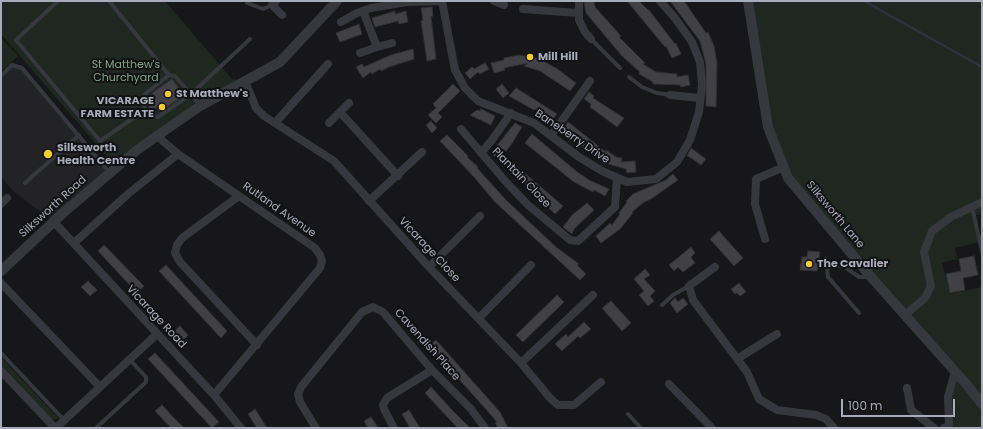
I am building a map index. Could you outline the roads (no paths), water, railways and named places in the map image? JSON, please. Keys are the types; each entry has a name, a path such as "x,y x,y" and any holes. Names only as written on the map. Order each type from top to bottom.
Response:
{"street":[{"path":"200,106 280,62 337,1"},
{"path":"341,22 363,10 407,2 442,1"},
{"name":"Baneberry Drive","path":"442,1 455,70 465,88 478,101 534,123 579,157 627,182 656,179 677,162 690,140 699,112 702,85 700,62 692,42 675,18 660,1"},
{"path":"494,1 504,5"},
{"path":"578,1 579,20 585,32 592,39"},
{"name":"Silksworth Lane","path":"748,1 768,127 788,178 871,277 955,371 982,404"},
{"path":"274,3 282,15"},
{"path":"363,10 377,47"},
{"path":"523,10 578,13"},
{"path":"360,53 392,44"},
{"path":"275,123 328,64"},
{"name":"Vicarage Close","path":"245,81 256,108 264,116 334,161 429,267 479,318 521,363 550,398 558,405 574,405 601,382"},
{"path":"551,136 590,81"},
{"path":"670,95 700,98"},
{"path":"329,123 349,103"},
{"name":"Silksworth Road","path":"2,268 109,173 157,136 200,106"},
{"path":"340,112 398,176"},
{"name":"Plantain Close","path":"481,153 511,113"},
{"name":"Plantain Close","path":"461,130 528,205 570,240 578,241 615,207 617,178"},
{"name":"Rutland Avenue","path":"157,136 178,154 315,248 322,261 320,268 214,395"},
{"path":"369,201 398,176 422,152"},
{"path":"74,243 128,194 178,154"},
{"path":"765,239 755,204 756,179 784,167"},
{"path":"239,196 182,238 177,245 175,253 180,262 257,345"},
{"path":"1,204 8,198"},
{"path":"905,315 925,298 931,286 924,252 932,231 951,217 982,202"},
{"path":"429,267 480,216"},
{"name":"Vicarage Road","path":"54,222 214,395 241,428"},
{"path":"479,318 531,265"},
{"path":"715,267 689,286 693,300 747,372 759,399 777,410 816,415 826,418 834,428"},
{"path":"1,283 100,387"},
{"path":"521,363 593,295"},
{"name":"Cavendish Place","path":"316,428 300,402 298,394 301,387 366,309 373,307 382,312 432,370 471,409 485,428"},
{"path":"1,371 55,428 157,334"},
{"path":"738,360 777,334"},
{"path":"394,428 383,405 387,398 432,370"},
{"path":"944,428 949,426 948,397 955,371"},
{"path":"668,384 712,428"},
{"path":"907,388 911,410 934,428"}],"lane":[{"path":"58,1 16,40 100,141 145,110"},
{"path":"109,1 169,75 175,76 200,106"},
{"path":"247,3 263,9 274,3"},
{"path":"169,75 145,94 143,100 145,110 152,116 158,116 190,95 250,39"},
{"path":"592,39 620,68"},
{"path":"1,76 12,65 22,68 109,173"},
{"path":"629,77 642,87 657,93 670,95"},
{"path":"25,183 79,135"},
{"path":"972,207 982,251"},
{"path":"858,313 828,277 827,269 833,265 845,268 859,276 871,277"},
{"path":"662,305 677,292 689,286"},
{"path":"1,353 64,420"},
{"path":"96,428 146,382 146,377 130,360"},
{"path":"628,414 641,428"}],"waterway":[{"path":"864,1 982,67"}],"place":[{"name":"Mill Hill","path":"530,57"},
{"name":"St Matthew's","path":"168,94"},
{"name":"VICARAGE FARM ESTATE","path":"162,107"},
{"name":"Silksworth Health Centre","path":"48,154"},
{"name":"The Cavalier","path":"809,264"}],"park label":[{"name":"St Matthew's Churchyard","path":"126,71"}]}
